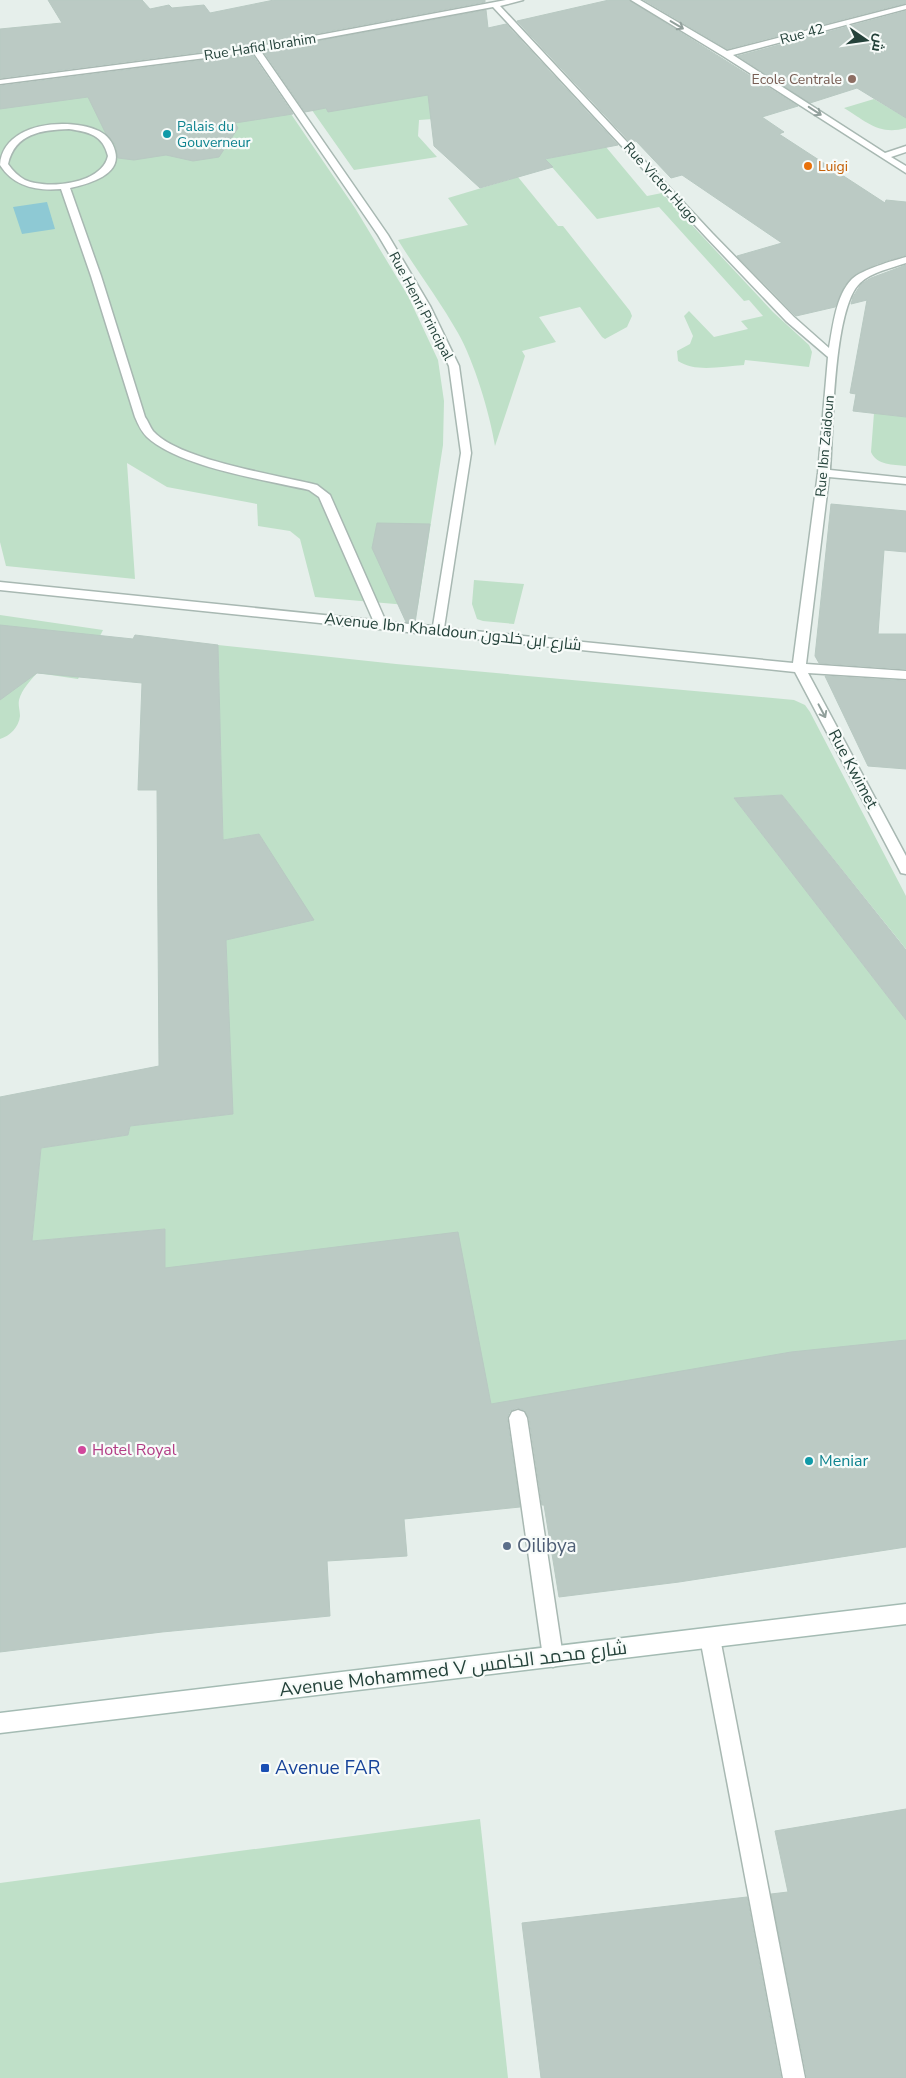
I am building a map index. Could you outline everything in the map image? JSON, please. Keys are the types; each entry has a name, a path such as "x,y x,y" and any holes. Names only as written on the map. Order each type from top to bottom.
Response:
{"street":[{"name":"Rue Hafid Ibrahim","path":"0,82 255,49 519,0"},
{"path":"635,0 726,54 906,170"},
{"name":"Rue Victor Hugo","path":"494,4 709,236 790,319 833,356"},
{"name":"Rue 42","path":"726,54 906,7"},
{"name":"Rue Henri Principal","path":"255,49 382,235 424,306 454,366 466,453 438,630"},
{"path":"47,128 80,128 92,130 100,135 109,144 112,153 110,165 103,173 65,186 46,187 30,185 13,177 4,164 4,159 10,146 25,135 47,128"},
{"path":"884,156 906,149"},
{"path":"65,186 99,285 140,417 150,434 169,447 201,460 313,487 324,495 381,625"},
{"name":"Rue Ibn Zaidoun","path":"799,668 824,473 833,356 842,305 856,281 870,272 906,260"},
{"path":"824,473 906,481"},
{"name":"Avenue Ibn Khaldoun شارع ابن خلدون","path":"0,586 799,668 906,675"},
{"name":"Rue Kwimet","path":"799,668 906,869"},
{"path":"518,1418 554,1657"},
{"name":"Avenue Mohammed V شارع محمد الخامس","path":"0,1723 906,1614"},
{"path":"710,1638 794,2078"}],"green space":[{"path":"355,47 462,117 419,120 418,136 437,157 354,170 288,76"},
{"path":"18,90 291,114 355,208 408,296 438,360 444,401 443,445 418,606 315,597 300,539 290,531 258,526 257,504 167,487 127,463 135,579 6,566 0,542 0,93"},
{"path":"874,99 906,118 906,128 896,130 880,129 844,108"},
{"path":"606,147 647,196 662,193 773,312 809,345 812,352 809,367 745,360 744,365 701,368 685,365 678,361 677,351 690,344 693,336 684,316 689,311 714,337 748,329 741,321 763,316 749,300 744,301 659,207 597,219 545,159"},
{"path":"518,177 558,226 563,226 632,316 627,327 605,339 580,307 539,317 556,342 522,351 525,356 495,446 481,388 464,345 444,309 398,240 468,225 448,198"},
{"path":"874,413 906,417 906,466 886,464 874,457 871,452"},
{"path":"474,580 524,584 514,624 477,619 472,604"},
{"path":"0,615 103,630 78,679 37,673 26,685 20,696 18,724 4,738 0,739"},
{"path":"218,645 396,664 794,700 805,705 906,896 906,949 782,795 734,798 906,1020 906,1340 491,1405 165,1268 165,1229 32,1241 41,1148 128,1135 130,1126 232,1114 226,940 313,920 259,834 223,840"},
{"path":"480,1819 508,2078 0,2078 0,1883"}],"water":[{"path":"47,202 55,229 22,234 13,207"}],"building":[{"path":"48,0 142,0 150,9 169,5 172,8 204,5 210,13 274,0 485,0 485,2 255,45 0,78 0,29 62,23"},
{"path":"609,0 629,0 798,106 762,117 784,132 779,134 885,203 886,200 906,202 906,255 877,264 856,274 845,285 835,307 796,316 737,256 782,243 682,175 671,178 636,141 630,142 517,21"},
{"path":"644,0 906,0 906,3 727,49"},
{"path":"486,10 488,28 506,24 618,145 545,159 553,167 480,188 434,146 428,95 328,112 326,108 305,112 263,51"},
{"name":"Ecole Centrale","path":"906,11 906,118 857,88 810,103 738,56"},
{"path":"252,54 293,114 235,123 238,128 219,157 193,161 166,155 134,160 118,158 115,144 106,134 88,97 0,109 0,86"},
{"path":"906,265 906,417 853,411 856,394 850,393 867,300 851,304 853,297 861,284 871,278"},
{"path":"831,504 906,511 906,552 884,550 878,634 906,634 906,669 819,663 815,656"},
{"path":"377,523 430,524 415,623 406,622 372,548"},
{"path":"0,625 133,639 135,635 218,645 223,840 259,834 314,920 226,940 233,1114 130,1126 128,1135 41,1148 32,1241 165,1229 165,1268 458,1232 491,1404 791,1352 906,1340 906,1547 679,1582 559,1597 544,1505 542,1505 529,1418 525,1410 517,1408 510,1411 507,1418 520,1507 404,1519 407,1556 327,1561 330,1616 162,1632 0,1652 0,1097 159,1066 157,790 138,790 142,683 37,673 0,700"},
{"path":"825,676 906,681 906,769 868,766"},
{"path":"782,795 906,950 906,1020 734,798"},
{"path":"906,1809 906,2078 807,2078 771,1894 788,1892 775,1831"},
{"path":"747,1897 781,2078 541,2078 522,1923"}],"place":[{"name":"Ecole Centrale","path":"852,79"},
{"name":"Palais du Gouverneur","path":"167,134"},
{"name":"Luigi","path":"808,166"},
{"name":"Hotel Royal","path":"82,1450"},
{"name":"Meniar","path":"809,1461"},
{"name":"Oilibya","path":"507,1546"},
{"name":"Avenue FAR","path":"265,1768"}]}
